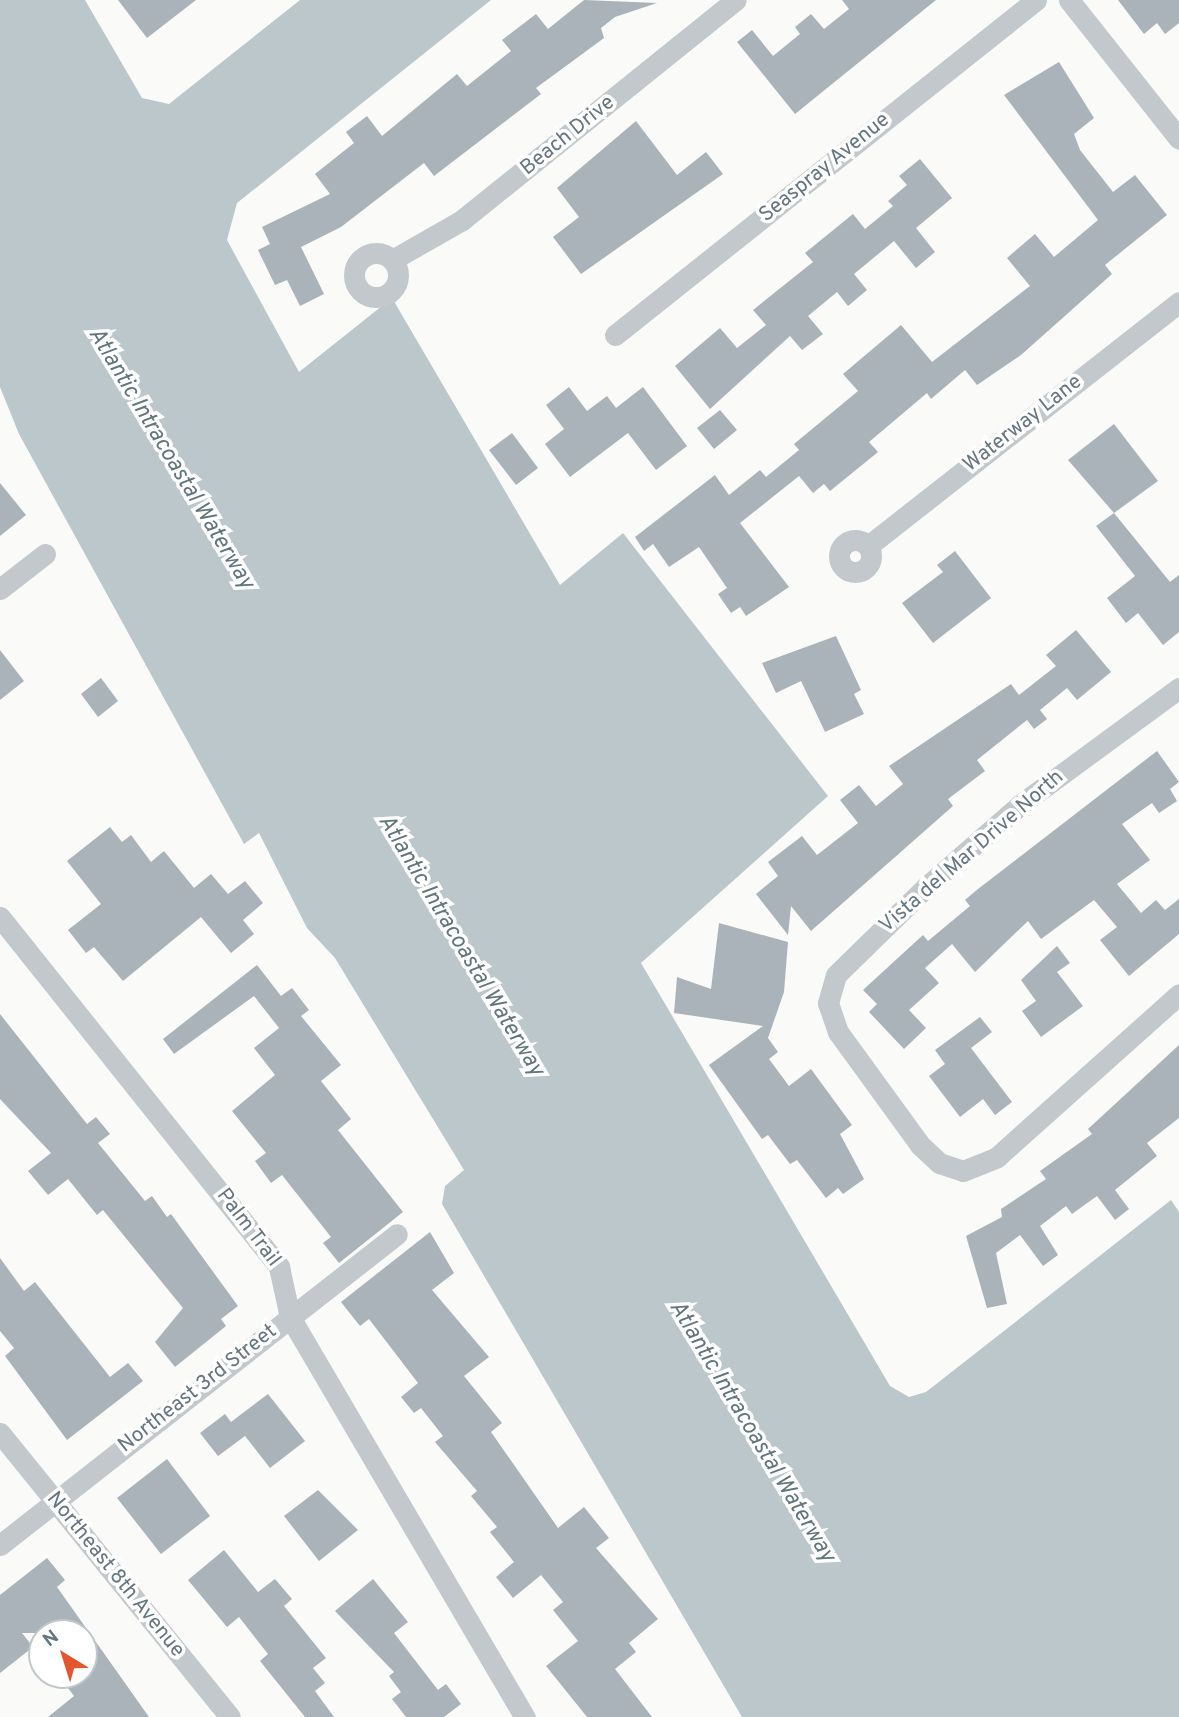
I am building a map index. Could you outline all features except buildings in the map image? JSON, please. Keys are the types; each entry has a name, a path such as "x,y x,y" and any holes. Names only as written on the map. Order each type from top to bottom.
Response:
{"street":[{"name":"Beach Drive","path":"392,260 462,220 736,0"},
{"name":"Seaspray Avenue","path":"615,335 1036,0"},
{"path":"1069,0 1179,139"},
{"name":"Waterway Lane","path":"868,546 1179,302"},
{"path":"0,589 45,554"},
{"name":"Vista del Mar Drive North","path":"1179,688 1020,805 836,975 828,1003 850,1048 930,1157 963,1171 998,1157 1179,994"},
{"name":"Palm Trail","path":"0,917 270,1253 285,1281 290,1317 525,1717"},
{"name":"Northeast 3rd Street","path":"0,1545 397,1234"},
{"name":"Northeast 8th Avenue","path":"0,1433 230,1717"}],"water":[{"name":"Atlantic Intracoastal Waterway","path":"0,0 85,0 142,98 169,104 300,0 491,0 237,203 227,240 299,372 392,298 560,585 623,533 828,796 641,963 890,1386 909,1397 926,1392 1171,1200 1179,1212 1179,1717 742,1717 442,1204 445,1186 464,1170 335,958 307,928 259,833 244,844 19,434 0,387"}]}
